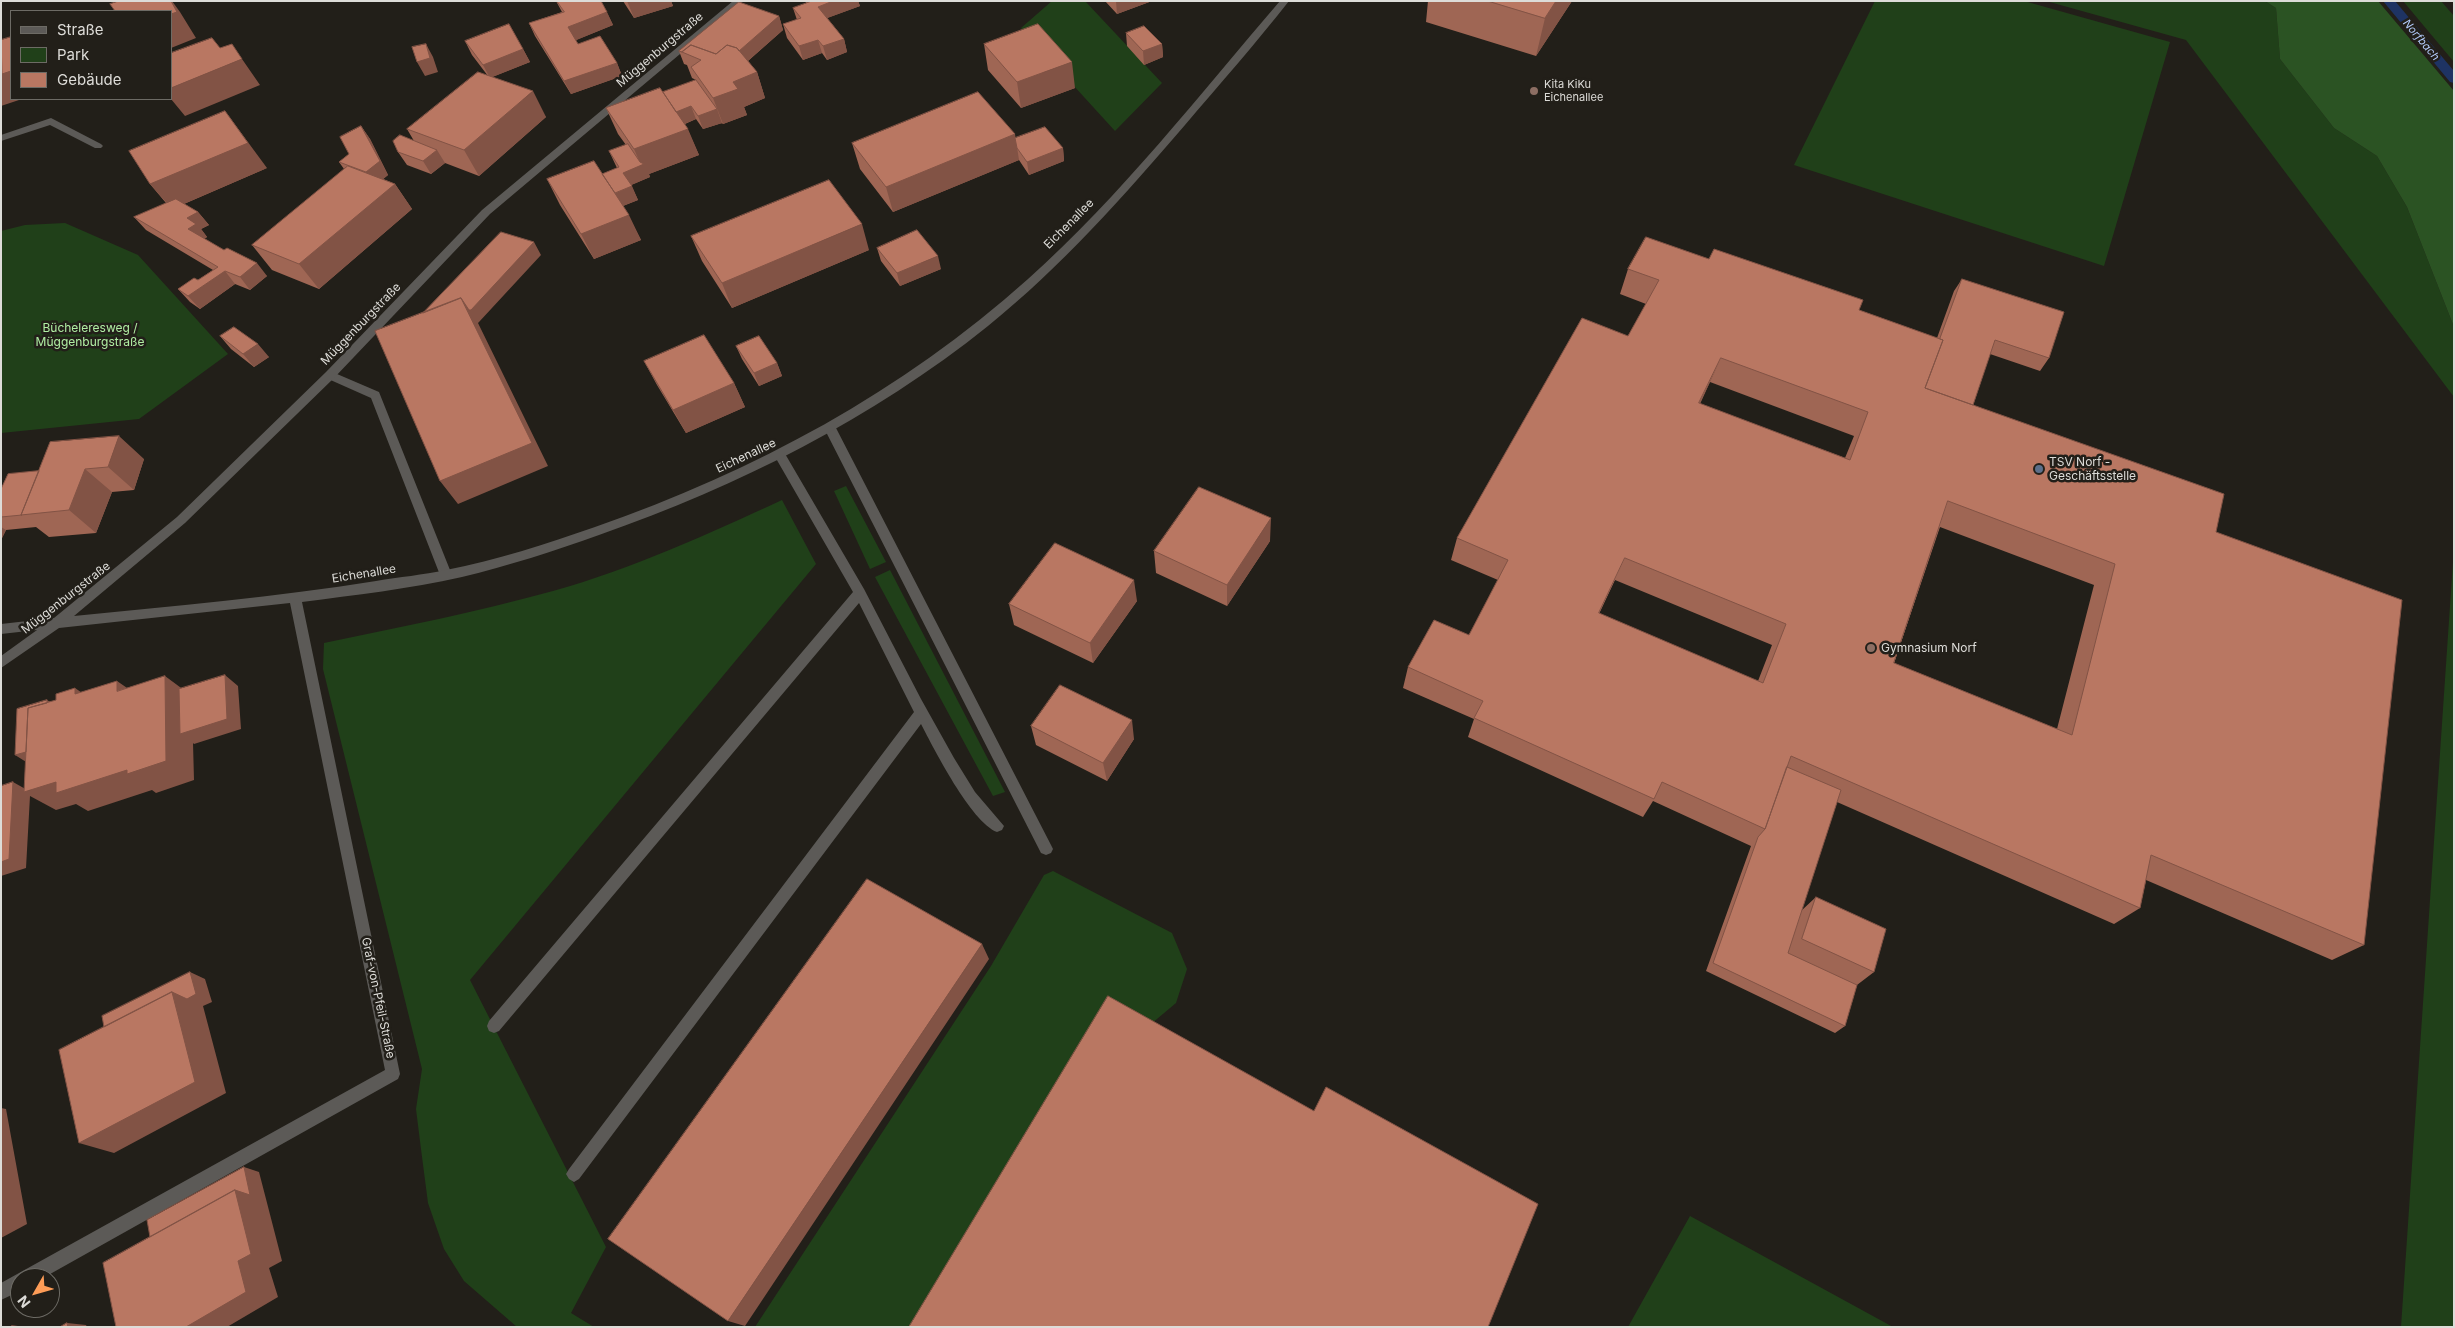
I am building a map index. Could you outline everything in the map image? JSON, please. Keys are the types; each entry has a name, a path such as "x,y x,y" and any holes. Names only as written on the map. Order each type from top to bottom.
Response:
{"street":[{"name":"Müggenburgstraße","path":"1,663 57,623 181,520 330,375 486,212 738,1"},
{"name":"Eichenallee","path":"1,629 296,598 446,575 510,560 618,524 780,455 871,404 928,366 1033,280 1098,215 1285,1"},
{"path":"1,138 51,121 98,146"},
{"path":"330,375 375,395 446,575"},
{"path":"830,428 1046,849"},
{"path":"780,455 860,593 921,713 964,789 980,810 997,826"},
{"path":"494,1026 860,593"},
{"name":"Graf-von-Pfeil-Straße","path":"45,1268 394,1074 296,598"},
{"path":"574,1174 921,713"}],"green space":[{"path":"1052,1 1085,1 1162,83 1115,131 1021,28"},
{"path":"1875,1 2024,1 2170,42 2104,266 1794,165"},
{"path":"2046,1 2265,1 2276,8 2280,59 2334,128 2377,156 2407,207 2454,327 2454,397 2186,40"},
{"path":"2265,1 2378,1 2454,91 2454,327 2407,207 2377,156 2334,128 2280,59 2276,8"},
{"path":"2403,1 2441,1 2454,16 2454,62"},
{"name":"Bücheleresweg / Müggenburgstraße","path":"65,223 138,255 228,354 139,419 1,433 1,231 25,225"},
{"path":"846,486 886,562 870,569 834,491"},
{"path":"782,500 816,564 470,980 606,1247 571,1313 594,1327 517,1327 464,1281 444,1249 428,1203 416,1109 422,1069 323,669 324,643 524,599 582,582 641,562"},
{"path":"2454,547 2454,1327 2401,1327"},
{"path":"890,570 1005,792 993,796 875,577"},
{"path":"1053,871 1172,933 1187,969 1176,1003 1151,1024 912,1327 755,1327 991,966 1044,875"},
{"path":"1690,1216 1893,1327 1628,1327"}],"building":[{"path":"119,1 171,1 177,12 172,14 172,10 114,10 110,4"},
{"path":"557,1 601,1 607,12 568,27 578,44 600,36 617,63 564,81 529,23 564,12"},
{"path":"812,1 833,1 818,7 844,39 823,46 818,40 799,46 783,24 801,18 793,8"},
{"path":"1488,1 1556,1 1545,18"},
{"path":"739,2 779,16 739,51 737,48 727,45 716,54 691,45 682,52 679,51"},
{"path":"509,24 523,49 483,65 465,41"},
{"path":"1038,24 1072,62 1017,82 984,44"},
{"path":"1144,26 1162,44 1143,51 1126,33"},
{"path":"10,37 10,71 2,74 1,40"},
{"path":"212,38 220,48 232,44 242,59 172,88 172,53"},
{"path":"426,44 430,58 417,62 412,47"},
{"path":"691,45 716,54 727,45 737,48 757,72 733,82 738,89 713,98 691,67 701,60 682,52"},
{"path":"478,72 533,91 464,150 407,129"},
{"path":"696,80 717,109 698,116 691,106 676,112 663,92"},
{"path":"660,88 688,129 634,149 606,108"},
{"path":"978,92 1015,134 886,187 852,143"},
{"path":"225,111 248,143 150,184 129,151"},
{"path":"361,126 380,161 366,172 339,162 349,154 340,137"},
{"path":"1045,127 1063,148 1027,162 1017,148 1015,138"},
{"path":"400,135 437,150 423,161 398,152 393,141"},
{"path":"628,144 640,162 644,164 623,173 632,186 615,193 602,174 619,167 609,151"},
{"path":"594,161 629,215 581,234 547,179"},
{"path":"348,166 395,184 299,264 252,245"},
{"path":"829,180 862,224 722,283 691,236"},
{"path":"176,199 198,212 187,218 196,224 188,229 224,250 227,248 257,263 240,277 225,271 188,296 178,289 194,278 198,280 218,267 134,217"},
{"path":"917,230 938,256 897,273 877,248"},
{"path":"501,232 534,242 471,310 469,310 461,298 423,313"},
{"path":"1646,237 1709,259 1714,249 1863,300 1859,310 1943,340 1925,388 2224,494 2216,532 2402,600 2364,945 2151,855 2140,908 1791,756 1765,829 1662,782 1654,799 1474,718 1483,701 1408,667 1434,620 1469,635 1508,560 1457,538 1582,318 1628,336 1659,280 1628,269","holes":["1721,358 1868,412 1850,460 1699,403","1948,501 2115,564 2072,735 1894,663","1625,558 1786,624 1763,683 1599,613"]},
{"path":"1962,279 2064,312 2049,358 1995,340 1973,405 1925,388 1943,340 1940,339"},
{"path":"461,298 532,443 440,481 375,331"},
{"path":"234,327 258,344 243,354 220,336"},
{"path":"704,335 734,383 673,410 644,361"},
{"path":"759,336 777,363 754,373 736,346"},
{"path":"119,436 108,467 85,469 69,510 21,515 50,442"},
{"path":"39,471 22,515 1,517 1,489 8,474"},
{"path":"1199,487 1271,518 1227,585 1154,551"},
{"path":"1055,543 1134,580 1090,643 1009,604"},
{"path":"225,675 227,719 180,734 179,689"},
{"path":"165,676 166,761 127,774 127,770 56,793 56,782 24,792 28,708 56,700 56,694 75,688 75,694 117,681 117,691"},
{"path":"1060,685 1132,720 1103,763 1031,726"},
{"path":"47,700 47,703 28,708 26,752 15,755 17,709"},
{"path":"1787,767 1841,790 1788,953 1857,985 1845,1026 1713,963 1758,837 1765,829"},
{"path":"13,782 9,859 1,862 1,786"},
{"path":"867,879 982,944 728,1321 608,1239"},
{"path":"1816,897 1886,929 1874,972 1802,939"},
{"path":"190,972 196,994 187,999 172,992 104,1027 102,1016"},
{"path":"172,992 195,1082 79,1143 59,1050"},
{"path":"1108,996 1314,1111 1326,1087 1538,1204 1488,1327 909,1327"},
{"path":"244,1167 250,1195 235,1190 150,1237 147,1220"},
{"path":"235,1190 251,1254 238,1261 246,1292 186,1327 116,1327 103,1263"},
{"path":"67,1323 68,1327 60,1327"}],"waterway":[{"name":"Norfbach","path":"2389,1 2454,79"}],"place":[{"name":"Kita KiKu Eichenallee","path":"1534,91"},
{"name":"TSV Norf - Geschäftsstelle","path":"2039,469"},
{"name":"Gymnasium Norf","path":"1871,648"}]}
